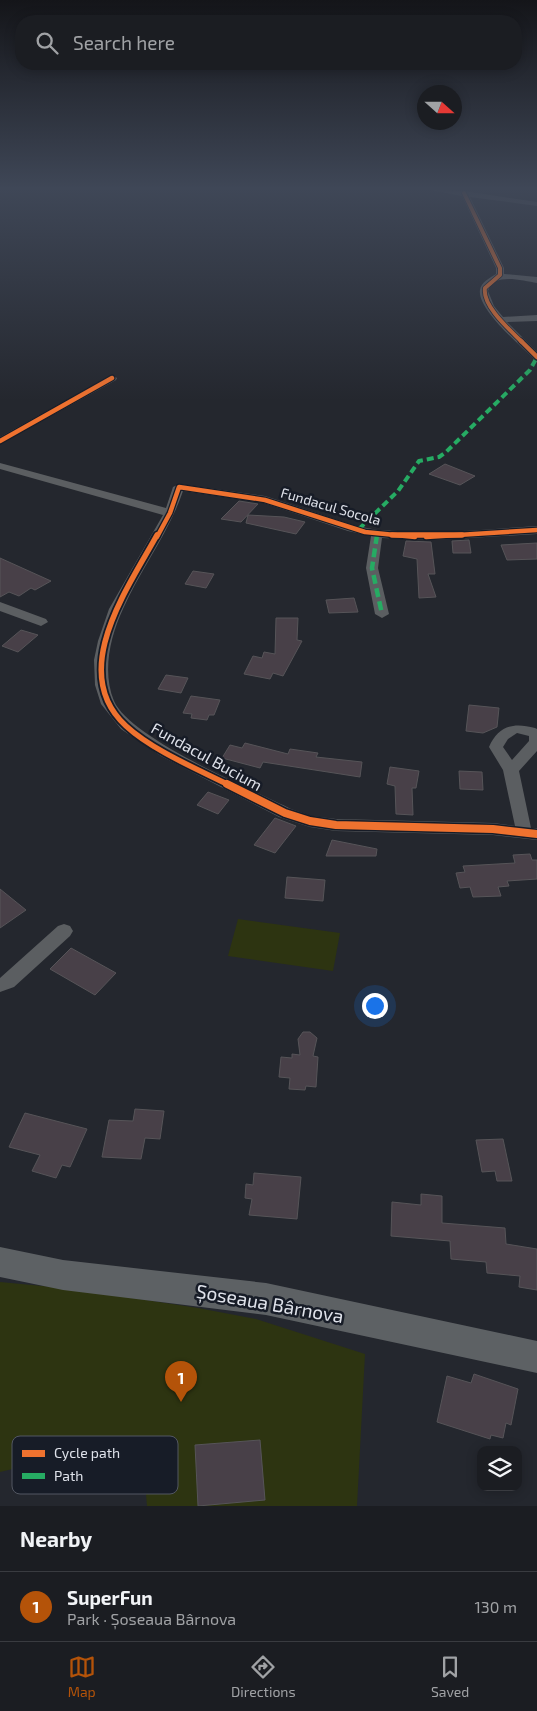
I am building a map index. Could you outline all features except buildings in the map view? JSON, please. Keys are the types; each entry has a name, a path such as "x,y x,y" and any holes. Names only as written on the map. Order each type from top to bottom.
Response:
{"main road":[{"name":"Șoseaua Bârnova","path":"0,1262 63,1275 266,1299 537,1357"}],"street":[{"path":"496,260 500,268 498,276 486,285 485,299 537,357"},
{"path":"498,276 537,280"},
{"path":"502,320 537,318"},
{"path":"0,441 112,378"},
{"path":"0,466 170,513"},
{"name":"Fundacul Bucium","path":"179,487 170,513 116,609 105,640 101,660 102,685 108,704 126,726 166,753 285,813 310,822 336,826 418,826 530,833"},
{"name":"Fundacul Socola","path":"179,487 224,492 278,503 327,521 377,534 431,536 537,530"},
{"path":"377,534 372,568 382,614"},
{"path":"0,606 41,622"},
{"path":"511,770 530,833"},
{"path":"0,986 8,982 64,931"}],"green space":[{"path":"238,919 340,933 333,971 228,956"},
{"path":"0,1282 74,1289 256,1319 365,1354 357,1506 147,1506 146,1494 178,1494 178,1436 12,1436 12,1469 0,1472"}],"marked path":[{"path":"359,529 398,491 419,461 439,457 446,452 530,370 537,357"},
{"path":"377,534 372,568 382,614"}],"cycle path":[{"path":"496,260 500,268 500,275 488,283 484,291 485,298 505,326 537,357"},
{"path":"0,441 112,378"},
{"path":"537,530 437,537 378,534 365,532 253,497 179,487 170,513 116,609 105,641 101,660 102,685 108,704 126,726 166,753 285,813 310,821 336,825 493,829 537,834"}],"place":[{"name":"SuperFun","path":"181,1402"}]}
